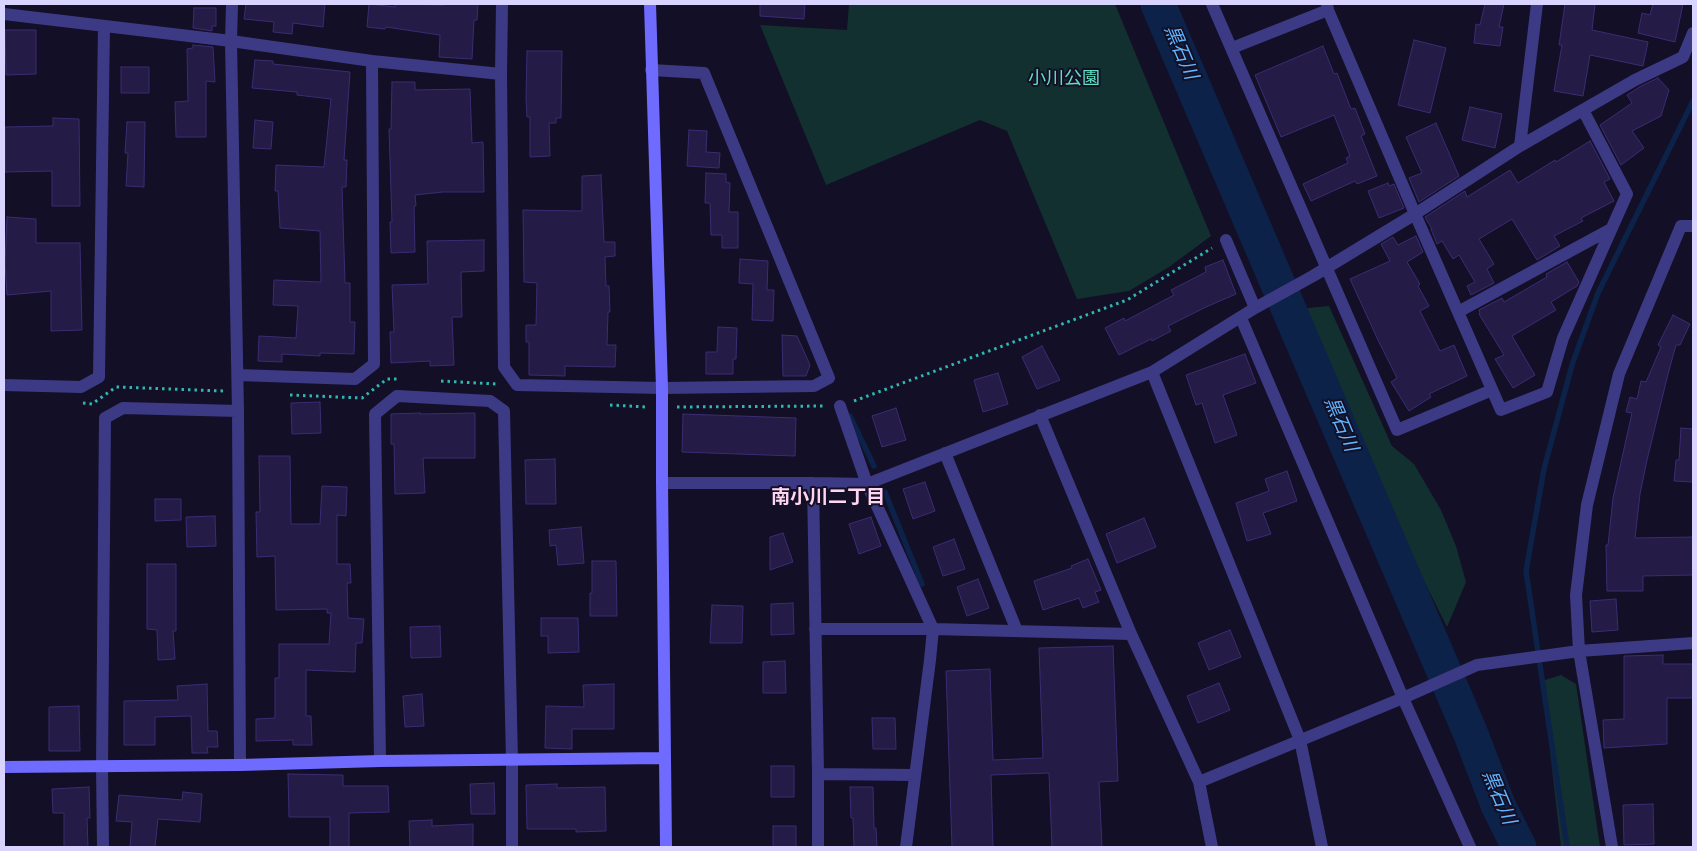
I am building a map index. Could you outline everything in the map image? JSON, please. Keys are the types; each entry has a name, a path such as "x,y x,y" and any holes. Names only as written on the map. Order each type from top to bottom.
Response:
{"street":[{"path":"232,4 231,40 238,375 240,765"},
{"path":"502,4 504,368 517,385 662,388 814,386 829,378 704,73 651,70"},
{"path":"650,4 662,388 666,847"},
{"path":"1212,4 1397,430 1492,390"},
{"path":"1520,146 1537,4"},
{"path":"1232,48 1328,7 1415,214 1501,410 1547,392 1563,338 1627,194 1583,110"},
{"path":"4,14 231,40 372,61 501,74"},
{"path":"4,385 81,387 99,377 104,26"},
{"path":"662,483 867,484 1152,372 1260,305 1313,276 1415,214 1520,146 1635,80 1683,57 1693,33"},
{"path":"238,375 355,379 374,364 372,61"},
{"path":"1612,847 1579,652 1576,595 1587,505 1618,374 1681,226 1693,226"},
{"path":"1458,312 1611,228"},
{"path":"1226,240 1260,305"},
{"path":"1241,318 1403,698 1470,847"},
{"path":"1152,372 1300,740 1322,847"},
{"path":"380,761 375,414 397,396 490,401 504,410 512,760 512,847"},
{"path":"840,406 867,484 933,629 906,847"},
{"path":"103,847 102,767 106,418 123,408 238,411"},
{"path":"1040,415 1131,634 1199,782 1212,847"},
{"path":"944,453 1017,631"},
{"path":"813,483 818,847"},
{"path":"814,629 933,629 1131,634"},
{"path":"1199,782 1403,698 1477,665 1558,654 1693,643"},
{"path":"4,767 664,758"},
{"path":"818,774 916,774"}],"path":[{"path":"840,406 1127,300 1226,240"}],"green space":[{"name":"小川公園","path":"849,4 1115,4 1211,236 1169,267 1129,291 1077,299 1007,131 980,120 826,185 760,25 847,30"},
{"path":"1329,306 1392,446 1414,464 1441,510 1456,546 1466,582 1447,627 1392,517 1321,359 1307,308"},
{"path":"1561,675 1576,684 1600,847 1561,847 1542,681"}],"building":[{"path":"246,4 325,4 323,27 293,23 292,34 273,32 274,22 244,19"},
{"path":"369,4 395,7 395,4 478,4 477,20 474,20 472,59 439,57 440,35 386,27 385,29 367,27"},
{"path":"760,4 805,4 804,19 760,16"},
{"path":"1485,4 1504,4 1499,27 1503,27 1500,46 1474,43 1476,24 1480,25"},
{"path":"1565,4 1595,4 1592,30 1648,42 1643,66 1590,55 1583,96 1554,91 1562,45 1559,45"},
{"path":"1653,4 1683,4 1675,42 1638,33 1642,13 1650,15"},
{"path":"194,8 216,8 216,26 212,26 212,31 193,28"},
{"path":"5,30 36,30 36,74 6,75"},
{"path":"1414,40 1446,48 1430,113 1398,105"},
{"path":"193,45 213,47 215,82 206,81 206,137 176,137 175,102 188,101 187,49 193,48"},
{"path":"1323,46 1334,74 1337,73 1351,109 1355,108 1365,134 1361,136 1377,176 1357,184 1355,181 1311,201 1303,184 1348,163 1346,158 1350,156 1334,115 1281,137 1255,75"},
{"path":"527,51 562,51 561,118 556,118 556,123 549,123 550,156 530,157 530,117 527,117 526,99"},
{"path":"255,60 273,61 273,64 350,72 344,160 347,160 346,187 342,187 345,283 350,283 350,322 355,322 354,354 320,353 320,356 282,354 282,362 258,361 259,336 296,338 298,306 273,305 274,280 321,282 320,231 280,228 278,191 275,191 276,165 324,167 331,99 297,95 297,92 252,88"},
{"path":"121,67 149,67 149,93 121,93"},
{"path":"1658,78 1669,90 1661,116 1632,131 1644,148 1621,165 1600,125 1632,103 1627,95"},
{"path":"392,82 415,82 415,90 470,89 472,143 483,142 484,192 443,192 415,195 415,252 391,253 389,129 391,129"},
{"path":"1470,107 1502,114 1495,148 1462,140"},
{"path":"53,118 79,119 80,206 52,206 52,171 5,172 5,127 53,126"},
{"path":"255,120 273,122 271,149 253,148"},
{"path":"127,122 145,122 144,187 126,186 128,153 125,153"},
{"path":"1436,123 1459,176 1419,202 1409,178 1422,173 1406,137"},
{"path":"689,130 707,131 706,152 720,153 719,168 687,166"},
{"path":"1590,141 1610,179 1604,182 1614,201 1581,218 1583,221 1554,236 1560,246 1537,260 1512,219 1479,239 1494,264 1487,269 1494,283 1471,295 1467,286 1475,282 1459,255 1453,259 1442,241 1437,244 1432,229 1425,217 1465,191 1467,197 1510,170 1518,183"},
{"path":"706,173 726,174 726,182 730,183 729,212 738,212 738,248 722,248 722,235 711,235 710,203 705,203"},
{"path":"601,175 604,242 615,242 615,256 605,257 606,286 609,286 610,312 608,312 607,345 616,345 615,367 565,366 565,376 529,375 529,342 526,342 526,325 536,325 537,283 524,282 523,210 582,211 582,176"},
{"path":"1388,183 1389,186 1394,184 1404,208 1379,218 1368,191"},
{"path":"7,217 36,219 36,243 80,243 82,330 51,331 51,291 7,295 5,263"},
{"path":"1416,236 1423,252 1407,262 1420,284 1418,286 1429,306 1420,311 1440,351 1454,345 1467,376 1429,394 1431,397 1409,411 1391,382 1397,378 1350,279 1390,261 1381,244 1393,237 1398,245"},
{"path":"484,240 484,271 461,272 462,317 452,317 454,365 430,366 430,361 391,363 390,332 394,332 392,285 428,284 427,241"},
{"path":"740,259 768,261 767,290 774,290 773,321 752,320 753,284 739,283"},
{"path":"1223,260 1236,294 1168,326 1171,331 1119,355 1105,328 1124,318 1125,321 1174,295 1171,290 1206,272 1205,267"},
{"path":"1567,262 1579,282 1577,286 1551,302 1556,310 1512,336 1535,375 1513,388 1495,359 1504,355 1479,314 1479,310 1502,298 1504,302 1547,277 1546,274"},
{"path":"1673,315 1690,324 1680,345 1676,345 1668,374 1640,494 1635,538 1693,537 1693,575 1643,576 1643,591 1607,591 1606,545 1608,545 1613,498 1632,413 1626,412 1630,397 1637,399 1641,381 1646,382 1661,347 1658,345"},
{"path":"718,327 737,328 736,359 733,359 733,374 706,374 706,352 717,352"},
{"path":"782,335 797,336 810,365 806,376 783,376"},
{"path":"1042,346 1060,380 1037,389 1022,357"},
{"path":"1245,354 1256,383 1223,395 1237,435 1215,443 1202,403 1196,405 1186,375"},
{"path":"998,373 1008,404 983,412 974,380"},
{"path":"320,402 321,433 292,434 291,403"},
{"path":"896,408 906,440 882,447 872,416"},
{"path":"475,413 475,458 423,458 425,493 395,494 391,414"},
{"path":"683,414 796,418 795,456 682,452"},
{"path":"1681,428 1693,429 1693,482 1674,481 1676,460 1679,460"},
{"path":"259,456 290,456 291,524 320,524 322,486 347,487 346,516 337,515 337,564 350,564 351,583 347,583 348,618 364,619 362,643 356,643 355,672 306,670 306,716 311,716 312,745 293,745 293,740 256,741 256,719 275,718 275,678 279,678 279,644 329,644 331,613 327,613 327,609 276,610 275,556 257,557 256,512 260,512"},
{"path":"555,459 556,504 526,504 525,460"},
{"path":"1287,471 1297,501 1263,513 1271,534 1247,541 1236,503 1269,491 1265,479"},
{"path":"925,482 935,511 913,519 903,489"},
{"path":"155,499 181,499 181,520 155,521"},
{"path":"215,516 216,546 187,547 186,517"},
{"path":"871,517 881,546 859,554 849,524"},
{"path":"1144,518 1156,547 1117,563 1106,534"},
{"path":"581,527 584,563 558,565 556,545 550,546 549,530"},
{"path":"783,533 793,562 770,570 770,537"},
{"path":"954,539 965,569 943,576 933,547"},
{"path":"1088,559 1101,590 1095,592 1099,602 1083,608 1079,598 1043,610 1034,581 1072,568 1071,566"},
{"path":"592,561 616,561 617,616 590,616"},
{"path":"147,564 176,564 176,631 173,631 175,659 158,660 157,630 147,629"},
{"path":"978,579 989,608 967,616 957,587"},
{"path":"1616,599 1618,630 1592,632 1590,601"},
{"path":"793,603 794,634 771,635 771,604"},
{"path":"712,605 743,606 742,643 710,643"},
{"path":"541,618 578,618 579,652 548,653 548,636 541,636"},
{"path":"440,626 441,657 411,658 410,627"},
{"path":"1230,630 1241,657 1209,670 1198,643"},
{"path":"1113,646 1118,781 1099,782 1102,847 1052,847 1049,773 991,775 993,847 952,847 946,671 990,669 993,760 1043,758 1039,648"},
{"path":"1663,655 1663,664 1693,664 1693,698 1667,698 1667,744 1604,748 1603,720 1624,719 1624,656"},
{"path":"785,661 786,693 763,693 763,662"},
{"path":"1219,683 1230,710 1198,723 1187,696"},
{"path":"207,684 208,731 217,731 218,747 207,747 208,753 192,753 191,716 155,717 155,745 124,745 124,701 178,700 177,686"},
{"path":"614,684 614,729 572,729 572,749 545,748 546,706 584,707 583,685"},
{"path":"422,694 424,726 405,727 403,696"},
{"path":"79,706 80,751 49,751 49,707"},
{"path":"872,718 895,718 896,749 873,749"},
{"path":"771,766 794,766 794,797 771,797"},
{"path":"288,774 343,775 343,786 388,786 389,812 349,813 349,847 330,847 330,817 289,817"},
{"path":"494,783 495,814 471,814 470,784"},
{"path":"557,784 557,788 605,787 606,831 576,832 576,829 527,829 526,785"},
{"path":"89,787 90,818 87,818 88,847 64,847 64,813 53,813 52,789"},
{"path":"850,787 873,787 874,828 876,828 877,847 854,847"},
{"path":"183,792 202,794 200,822 158,819 155,847 130,847 132,822 116,821 119,795 182,800"},
{"path":"1653,804 1654,844 1624,845 1623,805"},
{"path":"432,820 432,826 473,824 473,847 410,847 409,821"},
{"path":"773,826 796,826 796,847 773,847"}],"waterway":[{"name":"黒石川","path":"1158,4 1470,732 1498,805 1519,847"},
{"path":"1567,847 1526,571 1544,469 1572,365 1598,293 1693,101"},
{"path":"850,416 874,466"},
{"path":"885,492 922,584"}],"district":[{"name":"南小川二丁目","path":"828,499"}]}
